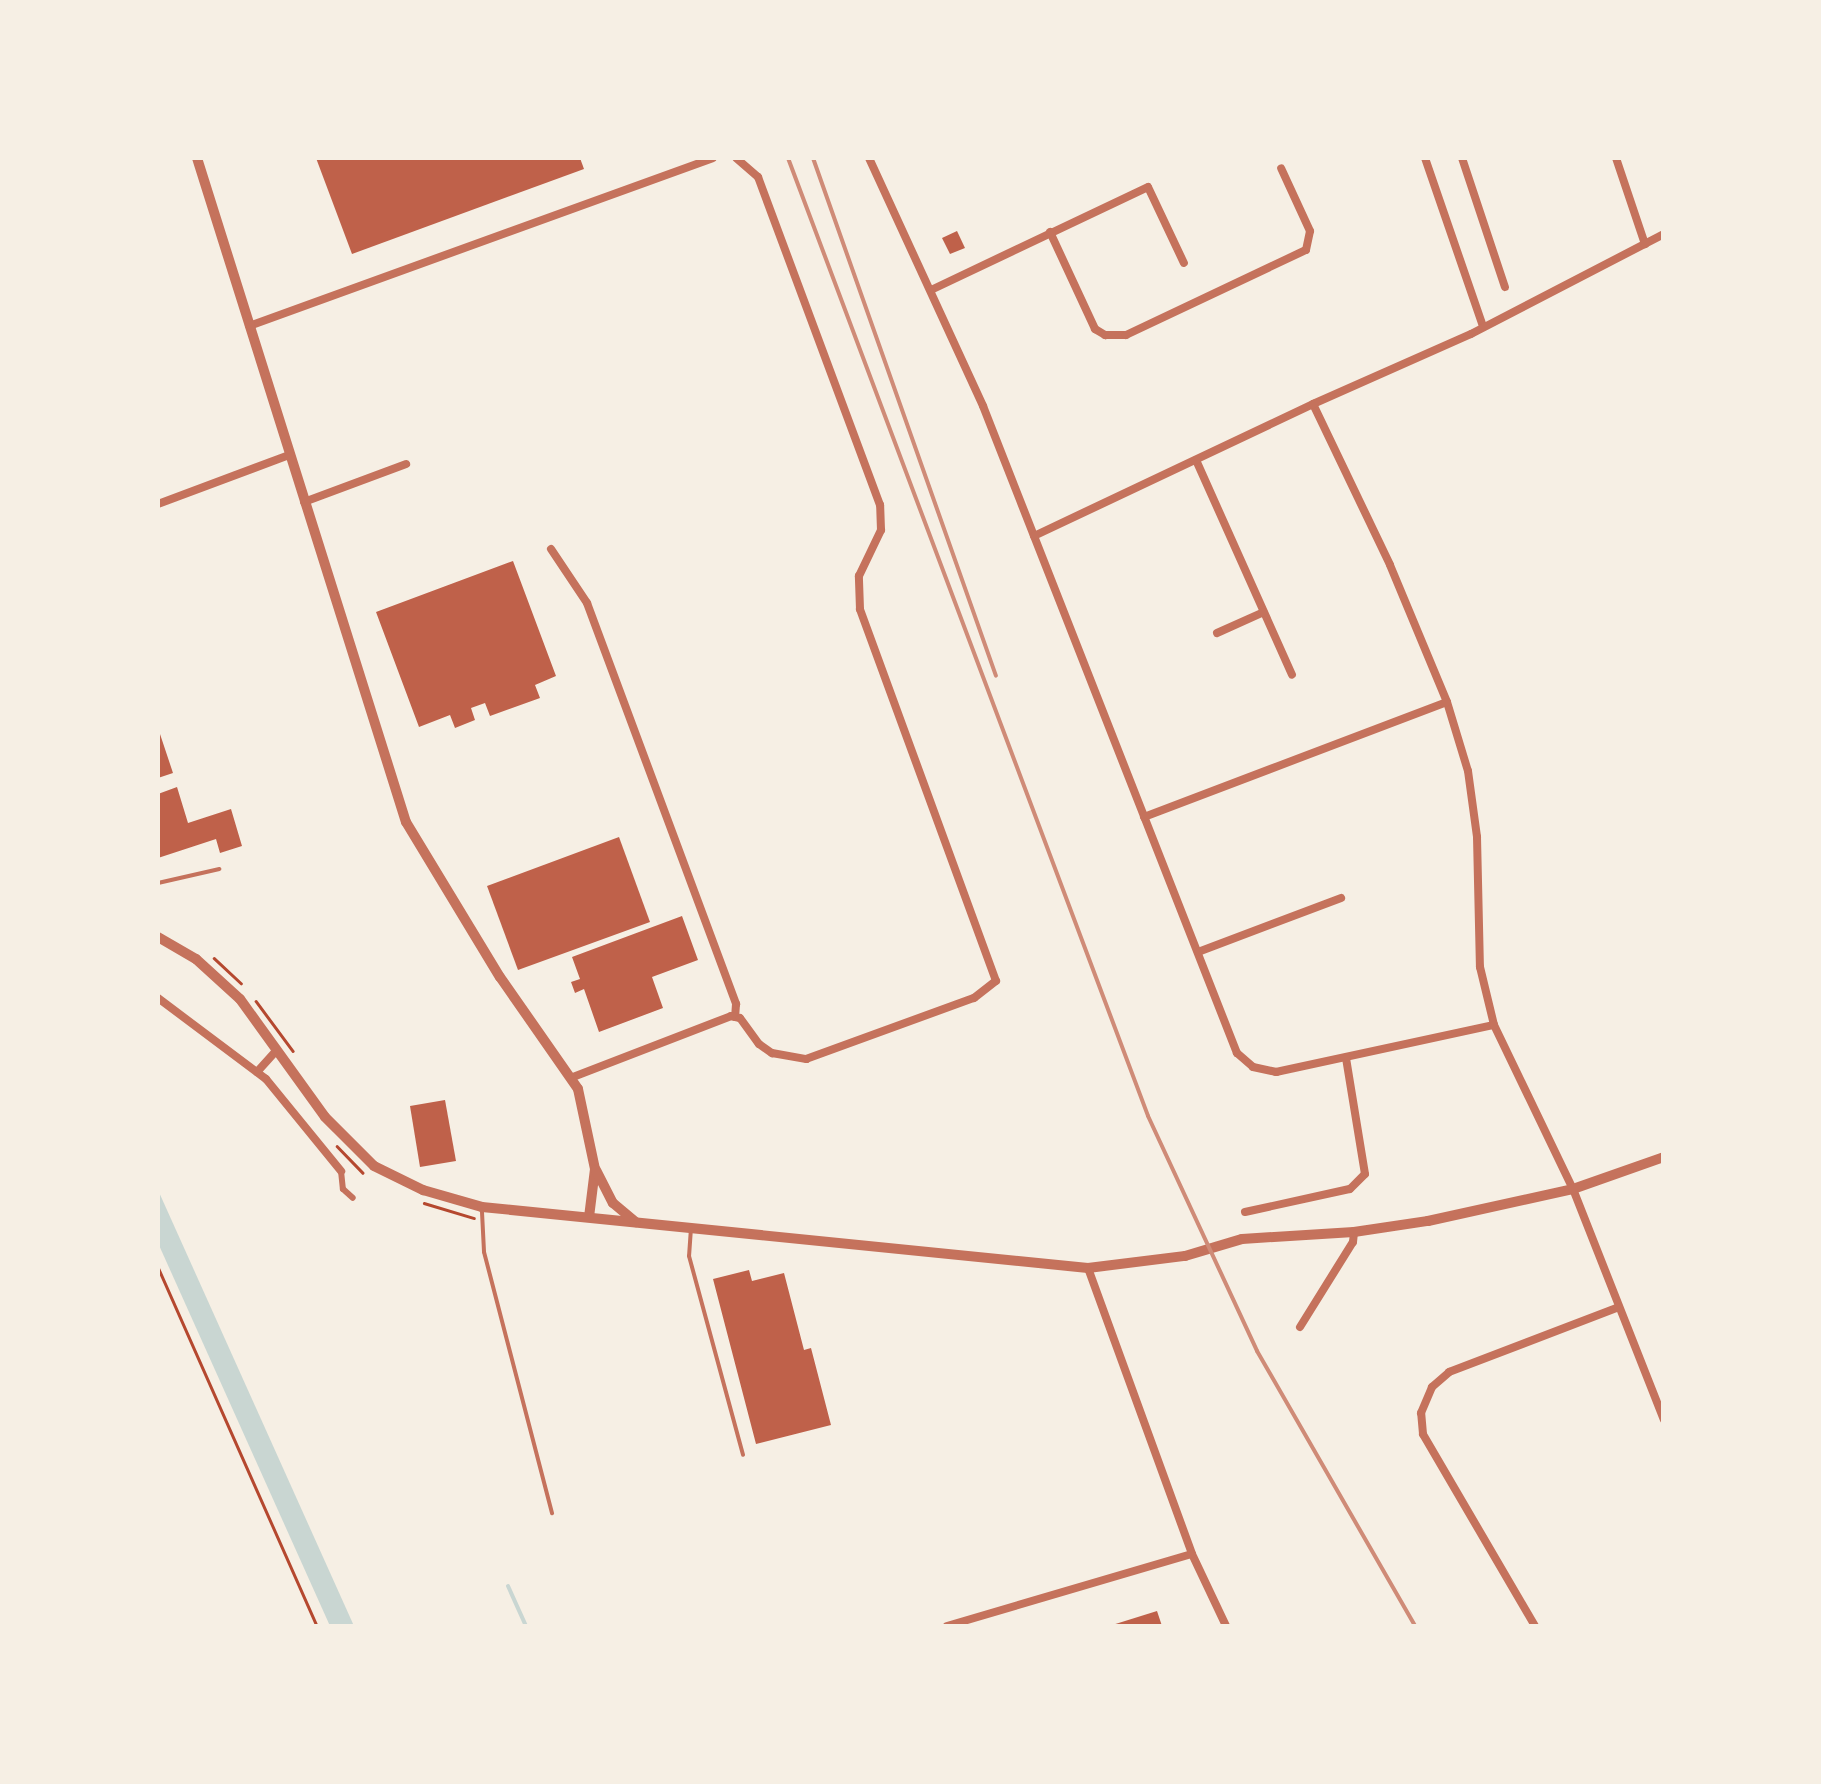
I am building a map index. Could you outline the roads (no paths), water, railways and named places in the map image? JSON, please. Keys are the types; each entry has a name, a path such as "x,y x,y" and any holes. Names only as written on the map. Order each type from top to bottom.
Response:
{"street":[{"path":"196,158 412,835 500,977 573,1077 595,1169 613,1203 636,1222"},
{"path":"249,326 712,158"},
{"path":"551,549 587,603 736,1004 735,1016 766,1049 786,1058 806,1059 974,998 994,986 996,972 860,610 859,576 881,530 880,505 765,194 758,178 739,158"},
{"path":"869,158 931,290 1016,490 1237,1053 1253,1067 1276,1072 1494,1025"},
{"path":"1425,158 1483,326"},
{"path":"1462,158 1505,287"},
{"path":"1616,158 1645,244"},
{"path":"1050,232 1095,329 1105,335 1126,335 1306,250 1310,231 1281,168"},
{"path":"931,290 1148,187 1184,262"},
{"path":"1034,536 1555,294 1664,234"},
{"path":"1312,404 1390,565 1448,702 1468,771 1476,836 1480,967 1494,1025 1573,1190 1664,1420"},
{"path":"158,504 289,456"},
{"path":"1196,460 1292,674"},
{"path":"304,502 406,464"},
{"path":"1217,633 1264,612"},
{"path":"1144,817 1448,702"},
{"path":"1198,952 1341,898"},
{"path":"158,937 196,959 226,984 347,1142 374,1166 482,1207 1088,1268 1185,1256 1232,1241 1354,1232 1573,1190 1664,1156"},
{"path":"158,998 258,1072 340,1170 343,1189 353,1198"},
{"path":"573,1077 735,1016"},
{"path":"258,1072 277,1050"},
{"path":"1246,1212 1350,1189 1365,1174 1346,1058"},
{"path":"589,1217 595,1169"},
{"path":"1300,1327 1353,1242 1354,1232"},
{"path":"1088,1268 1192,1554 1226,1626"},
{"path":"1535,1626 1423,1434 1421,1413 1432,1387 1449,1372 1619,1307"},
{"path":"947,1626 1192,1554"}],"lane":[{"path":"158,883 220,868"},
{"path":"482,1207 484,1252 552,1513"},
{"path":"691,1228 689,1256 742,1455"}],"waterway":[{"path":"508,1586 526,1626"}],"railway":[{"path":"788,158 1148,1116 1257,1351 1415,1626"},
{"path":"813,158 996,676"}]}
